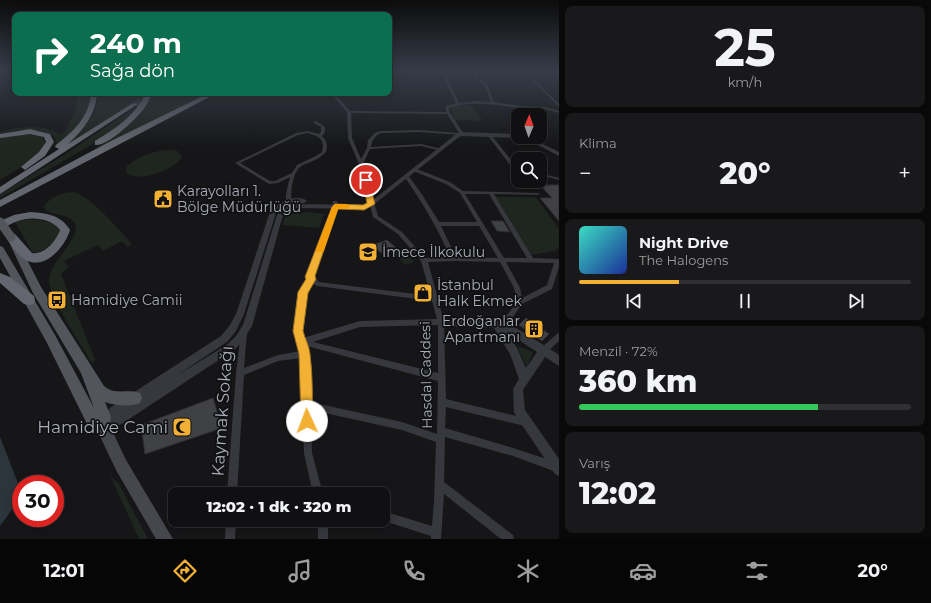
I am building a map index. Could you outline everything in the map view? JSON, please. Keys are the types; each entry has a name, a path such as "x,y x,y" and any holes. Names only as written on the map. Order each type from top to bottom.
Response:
{"highway":[{"path":"0,185 50,153 74,132 90,112 94,96"},
{"path":"0,201 114,133 138,111 148,96"},
{"path":"0,204 114,142 208,96"},
{"path":"0,190 135,104"},
{"path":"0,136 22,132 35,132 47,136 50,142 45,151 0,185"},
{"path":"0,224 18,217 35,216 57,221 65,230 58,245 51,252 39,257 31,257 27,255 18,242 12,237"},
{"path":"0,278 6,280 29,300"}],"main road":[{"path":"0,224 12,237 37,290 87,373 104,396 121,399 135,398"},
{"path":"0,249 51,339 92,419 103,427 121,466 165,539"},
{"path":"87,373 104,417 103,427"}],"street":[{"path":"335,96 350,112 448,113"},
{"path":"454,96 458,104"},
{"path":"490,96 493,103"},
{"path":"550,96 559,106"},
{"path":"462,134 448,113 447,107 458,104 493,103 522,107 547,108 559,112"},
{"name":"Hasdal Caddesi","path":"350,112 350,138 361,164 371,204 376,217 400,233 424,260 441,322 442,402 436,535"},
{"path":"315,122 324,127 320,136"},
{"path":"361,164 369,148 370,140 377,133 382,132 398,130 511,136"},
{"path":"103,427 119,419 222,354 231,347 245,330 280,215 289,204 292,174 300,165 324,152 326,147 324,140 320,136 308,132 297,134 237,163 269,183 276,182 292,174"},
{"path":"442,133 448,144"},
{"path":"103,427 115,411 217,345 228,334 240,314 273,212 279,206 289,204 335,204 364,207 371,204 462,134"},
{"path":"490,136 511,163"},
{"path":"540,144 559,153"},
{"path":"369,148 421,145 441,150"},
{"path":"415,170 448,183 462,192 517,288 520,302"},
{"path":"406,176 423,199 447,242 454,259"},
{"path":"547,176 559,179"},
{"path":"462,192 538,194"},
{"path":"491,193 532,261"},
{"path":"335,204 310,277 317,284 435,299"},
{"path":"437,224 480,224"},
{"path":"424,260 454,259 558,261 550,287 520,302 510,316 497,324"},
{"path":"312,279 303,292 298,331 305,354 308,453 316,487"},
{"path":"302,342 360,324 441,322 497,324 513,331 559,361"},
{"path":"497,324 510,342 517,356 524,379"},
{"name":"Kaymak Sokağı","path":"232,487 240,373 245,330"},
{"path":"559,336 544,350 518,389 520,412 525,422 559,469"},
{"path":"302,342 442,378"},
{"path":"240,373 278,358 305,354"},
{"path":"442,402 525,422"},
{"path":"307,405 513,452 559,469"},
{"path":"439,484 509,539"},
{"path":"390,519 436,535"},
{"path":"230,539 231,527"},
{"path":"323,527 323,539"}],"shaded area":[{"path":"78,96 91,96 90,103 83,118 67,136 53,147 56,142 55,137 42,131 21,130 0,134 0,132 7,130 31,127 46,129 60,134 64,133 76,109"},
{"path":"98,96 144,96 136,111 110,134 0,198 0,194 61,157 139,105 134,103 59,150 85,126 91,118 98,102"},
{"path":"151,96 205,96 68,164 105,143 139,116"},
{"path":"459,105 472,106 483,121 455,120 451,108"},
{"path":"32,134 43,137 45,143 41,149 31,160 0,180 0,137"},
{"path":"172,150 177,151 182,156 179,161 166,170 139,177 131,176 126,172 127,166 142,156 155,152"},
{"path":"73,192 88,200 96,207 132,244 128,247 122,241 103,251 98,245 64,261 69,267 61,274 95,360 92,363 61,311 49,281 50,273 75,233 76,226 69,218 46,211 44,206 57,196"},
{"path":"496,197 536,197 559,229 559,247 555,251 531,255"},
{"path":"309,212 324,214 319,228 283,225 285,216 294,213"},
{"path":"21,220 46,221 59,228 59,235 48,250 34,253 15,222"},
{"path":"400,248 414,262 405,265 392,251"},
{"path":"517,346 533,352 527,367"},
{"path":"0,437 15,475 12,475 12,509 0,526"},
{"path":"110,475 119,484 148,539 139,539"}],"building":[{"path":"547,185 559,185 559,221 540,198 552,198 543,188 547,188"},
{"path":"491,221 503,221 510,232 497,231"},
{"path":"387,240 395,247 381,253 373,245"},
{"name":"Erdoğanlar Apartmanı","path":"526,318 549,334 542,341 519,325"},
{"name":"Hamidiye Cami","path":"213,398 222,428 145,454 141,425"}],"tunnel":[{"path":"135,104 149,96"}],"slow traffic":[{"path":"320,250 335,207 347,207"}],"place":[{"name":"Karayolları 1. Bölge Müdürlüğü","path":"163,199"},
{"name":"İmece İlkokulu","path":"368,252"},
{"name":"İstanbul Halk Ekmek","path":"423,293"},
{"name":"Hamidiye Camii","path":"57,300"},
{"name":"Erdoğanlar Apartmanı","path":"534,329"},
{"name":"Hamidiye Cami","path":"182,427"}],"route":[{"path":"307,421 305,354 298,331 303,292 312,279 310,277 335,207 364,207 371,204 366,180"}]}
